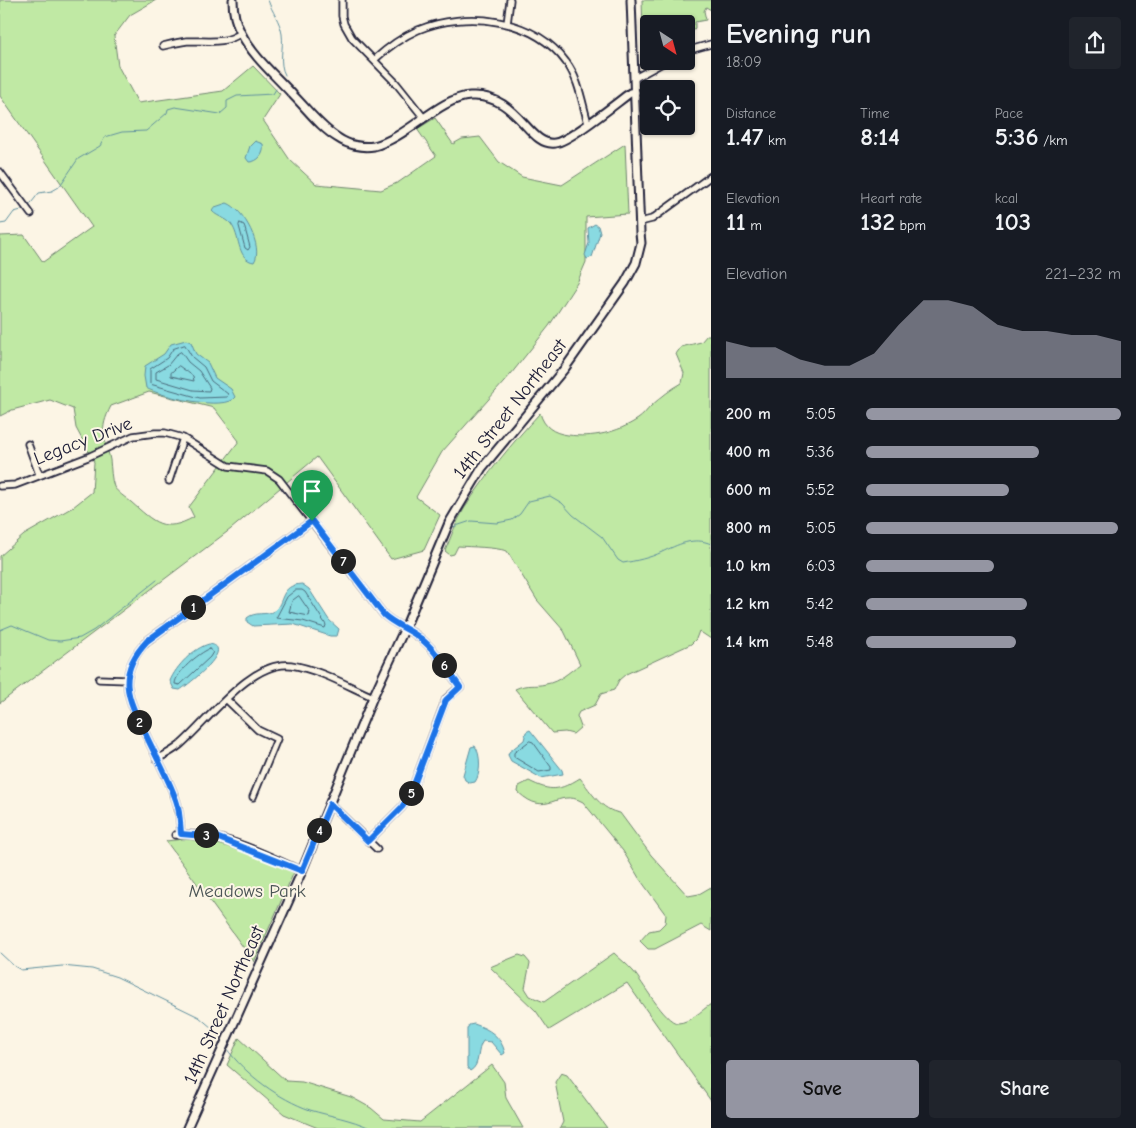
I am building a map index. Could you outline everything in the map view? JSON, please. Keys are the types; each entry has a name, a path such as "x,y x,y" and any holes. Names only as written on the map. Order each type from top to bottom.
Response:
{"street":[{"path":"233,0 235,20 241,33 256,55 321,124 344,142 359,146 375,146 394,138 460,97 479,96 487,97 508,106 535,136 554,144 567,139 630,93 635,92"},
{"path":"342,0 342,16 347,30 406,94 424,118"},
{"path":"507,24 510,0"},
{"name":"14th Street Northeast","path":"188,1128 302,871 373,697 406,628 449,523 472,482 564,368 631,273 640,243 640,222 631,0"},
{"path":"374,60 406,36 434,26 467,20 507,24 535,34 557,51 573,74 588,123"},
{"path":"163,46 187,41 214,42 237,36 241,33"},
{"path":"695,48 711,44"},
{"path":"635,78 650,70"},
{"path":"0,172 31,214"},
{"path":"640,222 652,219 711,176"},
{"name":"Legacy Drive","path":"0,486 15,485 141,434 165,433 183,438 221,463 274,475 289,489 384,615 393,623 406,628 429,646 460,687 446,700 410,795 402,807 368,841"},
{"path":"169,481 183,438"},
{"path":"28,444 39,474"},
{"path":"302,871 216,837 178,834 177,802 129,700 127,680 132,660 147,641 312,521"},
{"path":"157,759 181,745 253,676 267,668 282,665 303,668 373,697"},
{"path":"99,679 127,680"},
{"path":"227,700 258,730 277,739 252,797"},
{"path":"330,804 377,849"}],"green space":[{"path":"0,0 156,0 130,15 114,36 118,66 138,103 223,91 253,66 280,94 263,120 290,160 316,184 381,190 399,182 436,156 417,129 435,118 453,144 462,139 480,137 499,162 522,177 562,185 625,144 628,214 586,217 586,262 577,283 549,326 511,374 442,452 416,497 440,515 424,550 391,559 317,457 231,529 0,703 0,556 24,535 73,507 92,492 94,462 76,428 73,409 50,400 12,410 0,416 0,236 24,235 43,262 92,227 0,96","holes":["149,392 214,408 239,441 189,507 194,517 175,525 160,523 146,515 115,489 104,433 105,422 111,406"]},
{"path":"642,0 711,0 711,10 706,7 704,11 706,20 695,22 695,15 642,15"},
{"path":"707,335 711,335 711,639 699,631 696,639 691,644 626,674 619,680 614,690 601,694 595,705 579,712 577,716 581,727 573,734 565,732 552,733 515,689 551,683 580,664 564,631 537,600 507,551 458,546 454,554 450,555 445,551 458,519 472,496 500,459 540,413 547,426 563,434 586,436 622,428 640,418 659,399 682,383 684,373 676,354 681,347 701,342"},
{"path":"580,778 602,805 620,813 651,855 688,896 699,894 711,887 711,931 701,925 655,949 648,949 640,941 649,931 659,929 665,923 666,915 639,878 623,851 583,802 574,798 566,798 545,804 537,803 528,800 518,792 519,786 529,781 543,787 560,788"},
{"name":"Meadows Park","path":"183,839 226,846 294,872 254,962 166,841"},
{"path":"614,953 633,971 660,1009 673,1021 678,1023 687,1021 711,1004 711,1101 627,983 549,1030 536,1011 490,967 519,955 525,957 530,963 525,988 530,996 544,1002"},
{"path":"239,1038 286,1081 302,1082 351,1097 371,1108 384,1119 420,1122 492,1065 504,1082 506,1098 523,1128 318,1128 284,1114 227,1065"},
{"path":"561,1073 567,1075 607,1128 560,1128 563,1122 555,1082"}],"water":[{"path":"255,141 263,144 263,151 258,159 249,162 246,158 250,146"},
{"path":"227,203 240,213 251,230 256,248 254,262 242,253 231,224 212,211 215,207"},
{"path":"595,224 598,226 600,233 592,257 587,259 585,255 589,243 588,228"},
{"path":"186,340 191,342 196,354 208,363 215,378 231,389 235,397 229,401 206,403 164,395 146,388 145,366 164,354 171,344"},
{"path":"302,584 309,589 329,620 339,629 337,636 330,636 293,624 253,626 247,622 247,618 250,616 274,611 289,588"},
{"path":"209,644 216,647 217,652 214,659 185,687 180,690 174,689 170,681 177,669 197,649"},
{"path":"530,730 562,770 563,774 541,778 511,761 508,755 509,752 524,740 526,732"},
{"path":"475,746 479,759 479,769 475,782 470,783 465,780 463,775 471,747"},
{"path":"474,1024 494,1034 501,1042 505,1053 502,1055 491,1042 483,1041 476,1065 470,1071 467,1067 467,1029 469,1025"}],"waterway":[{"path":"268,0 281,29 282,65 285,75"},
{"path":"28,207 39,193 52,191 59,187 78,159 100,146 105,137 122,132 146,131 167,113 168,109 175,107 220,114 227,108 227,101 237,96 273,94 276,89"},
{"path":"0,224 6,223 14,212 25,209"},
{"path":"450,528 471,521 497,523 512,520 520,514 529,501 550,496 562,503 573,515 602,537 618,560 623,563 653,556 686,542 698,541 711,544"},
{"path":"0,630 12,625 48,640 60,641 80,638 94,630 157,580"},
{"path":"0,953 21,970 62,966 92,969 117,977 199,1017 212,1028 223,1043"},
{"path":"226,1048 243,1068 275,1093 310,1110 370,1128"},
{"path":"480,1128 492,1128"}],"route":[{"path":"312,521 384,615 393,623 406,628 425,642 460,687 446,700 414,788 402,807 368,841 330,804 302,871 216,837 205,834 181,834 177,802 129,700 127,686 128,672 132,660 147,641 312,521"}]}
